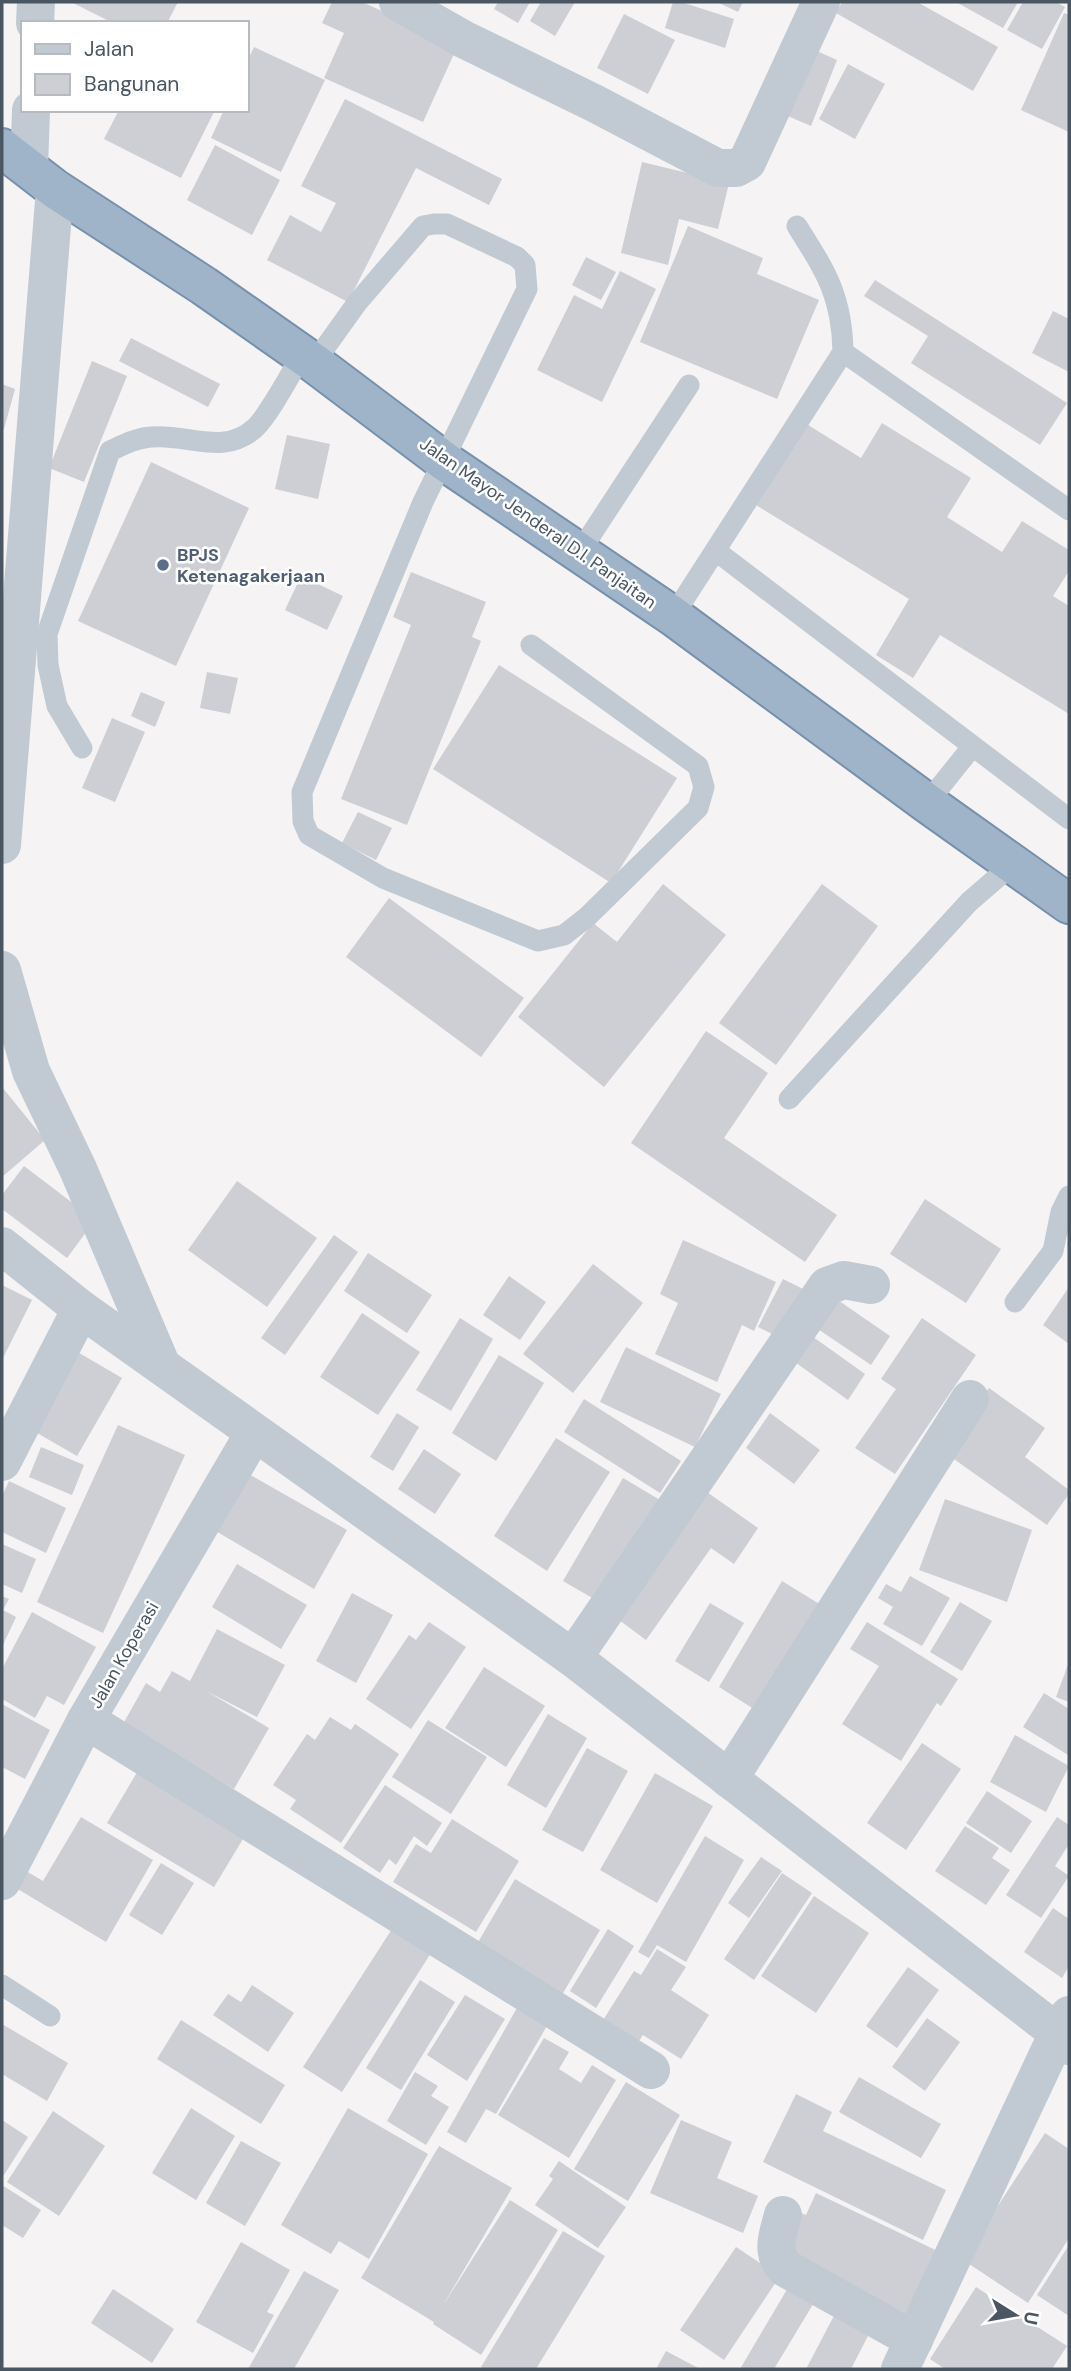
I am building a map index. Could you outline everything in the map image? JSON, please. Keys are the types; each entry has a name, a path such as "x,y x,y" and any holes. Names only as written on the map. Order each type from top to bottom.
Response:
{"highway":[{"name":"Jalan Mayor Jenderal D.I. Panjaitan","path":"28,168 204,286 308,359 444,461 673,616 1069,904"}],"street":[{"path":"35,21 36,2"},
{"path":"398,2 463,39 718,168 736,169 747,162 821,2"},
{"path":"2,845 31,112"},
{"path":"2,970 31,1071 78,1169 161,1364"},
{"path":"2,1246 81,1309 573,1658 729,1779 1066,2031 907,2355 778,2261 775,2246 783,2215"},
{"path":"573,1658 827,1286 844,1280 871,1285"},
{"path":"2,1462 81,1309"},
{"path":"729,1779 970,1399"},
{"name":"Jalan Koperasi","path":"2,1881 86,1720 254,1433"},
{"path":"86,1720 651,2070"}],"lane":[{"path":"82,748 57,706 47,665 47,634 110,451 152,436 219,444 241,439 257,426 308,359 423,226 434,223 447,225 517,257 525,265 527,289 423,502 302,792 303,821 309,835 383,878 537,941 564,935 587,917 698,808 704,786 698,765 531,645"},
{"path":"673,616 843,352 840,310 828,275 797,226"},
{"path":"843,352 1069,510"},
{"path":"579,553 689,384"},
{"path":"716,551 1069,819"},
{"path":"927,803 972,747"},
{"path":"789,1099 969,902 1013,864"},
{"path":"1015,1302 1053,1251 1061,1212 1069,1196"},
{"path":"2,1985 50,2016"}],"building":[{"path":"71,2 178,2 168,21 109,21"},
{"path":"332,2 362,2 458,45 423,122 324,78 344,33 322,23"},
{"path":"498,2 530,2 518,23 494,9"},
{"path":"541,2 575,2 555,36 530,21"},
{"path":"673,2 681,2 734,19 725,48 665,28"},
{"path":"717,2 743,2 738,12"},
{"path":"842,2 917,2 998,47 973,91 836,13"},
{"path":"956,2 1018,2 1003,28"},
{"path":"1023,2 1056,2 1065,7 1042,49 1007,30"},
{"path":"1064,13 1069,15 1069,132 1021,110"},
{"path":"624,14 675,40 648,94 597,68"},
{"path":"254,47 325,80 281,172 211,138 223,112 248,112 248,60"},
{"path":"810,48 837,60 811,126 783,114"},
{"path":"848,64 885,84 855,139 819,119"},
{"path":"345,99 502,179 489,205 416,168 348,302 267,260 290,215 321,232 336,203 301,186"},
{"path":"118,112 214,112 181,178 104,139"},
{"path":"215,145 280,180 252,235 187,200"},
{"path":"642,162 729,183 718,229 679,219 668,265 621,253"},
{"path":"688,226 763,258 757,274 819,300 777,399 640,342"},
{"path":"586,257 616,272 601,300 572,285"},
{"path":"620,271 656,289 602,402 537,370 574,295 602,309"},
{"path":"875,280 1067,403 1040,445 911,363 928,336 864,296"},
{"path":"1053,311 1069,319 1069,372 1032,353"},
{"path":"131,338 220,384 208,407 119,361"},
{"path":"92,361 127,376 84,482 49,468"},
{"path":"2,384 15,389 4,429 2,428"},
{"path":"805,423 861,458 882,423 971,478 947,517 1002,552 1022,521 1069,550 1069,571 1053,596 1069,606 1069,714 940,635 913,678 876,655 909,599 756,505"},
{"path":"287,435 330,444 318,499 275,489"},
{"name":"BPJS Ketenagakerjaan","path":"151,462 249,508 176,666 78,621"},
{"path":"411,572 486,602 472,637 481,641 407,825 341,799 411,625 393,617"},
{"path":"301,576 343,596 327,630 285,610"},
{"path":"499,665 677,778 611,883 433,769"},
{"path":"207,672 238,678 230,714 200,708"},
{"path":"141,692 165,702 155,727 131,716"},
{"path":"112,718 145,732 115,802 82,788"},
{"path":"358,812 392,828 376,860 342,843"},
{"path":"663,884 726,935 604,1087 518,1017 593,923 617,942"},
{"path":"822,884 878,926 776,1065 719,1023"},
{"path":"389,898 524,998 481,1057 346,957"},
{"path":"706,1031 768,1073 724,1138 837,1215 805,1262 631,1143"},
{"path":"2,1087 45,1140 2,1177"},
{"path":"24,1166 95,1220 67,1258 2,1209 2,1195"},
{"path":"237,1181 317,1238 267,1307 188,1250"},
{"path":"925,1199 1001,1249 966,1303 890,1254"},
{"path":"334,1235 358,1252 285,1355 261,1338"},
{"path":"683,1240 776,1282 754,1331 742,1325 717,1382 655,1354 678,1303 660,1294"},
{"path":"368,1253 432,1295 407,1333 344,1291"},
{"path":"593,1264 643,1303 573,1393 523,1354"},
{"path":"509,1276 546,1302 520,1340 483,1315"},
{"path":"783,1279 805,1290 780,1338 758,1327"},
{"path":"2,1285 32,1300 2,1360"},
{"path":"1069,1287 1069,1344 1043,1325"},
{"path":"832,1296 890,1336 871,1365 812,1325"},
{"path":"362,1313 420,1352 378,1415 320,1377"},
{"path":"460,1318 493,1339 451,1411 416,1390"},
{"path":"922,1318 976,1355 895,1474 855,1448 896,1389 881,1379"},
{"path":"809,1334 865,1374 848,1400 792,1360"},
{"path":"69,1347 122,1378 77,1456 25,1426"},
{"path":"626,1347 721,1394 695,1447 600,1402"},
{"path":"499,1355 544,1383 496,1461 452,1433"},
{"path":"989,1388 1045,1428 1025,1457 1069,1490 1069,1494 1047,1525 944,1452"},
{"path":"584,1399 681,1461 660,1493 564,1432"},
{"path":"397,1413 419,1427 393,1471 370,1457"},
{"path":"770,1413 820,1450 794,1484 746,1448"},
{"path":"118,1425 185,1455 103,1633 37,1602"},
{"path":"556,1438 610,1472 547,1571 494,1536"},
{"path":"41,1447 84,1465 72,1495 29,1477"},
{"path":"424,1449 461,1474 435,1514 398,1489"},
{"path":"247,1473 347,1530 314,1589 214,1530"},
{"path":"623,1478 660,1500 601,1603 563,1581"},
{"path":"9,1481 66,1508 46,1553 2,1532 2,1496"},
{"path":"704,1490 758,1528 734,1564 711,1548 646,1640 615,1617"},
{"path":"945,1499 1032,1530 1007,1602 919,1570"},
{"path":"2,1544 36,1559 22,1593 2,1584"},
{"path":"237,1564 307,1605 281,1649 212,1607"},
{"path":"910,1576 950,1598 922,1646 883,1624 893,1607 878,1598 886,1584 901,1592"},
{"path":"782,1581 821,1605 757,1711 719,1687"},
{"path":"352,1593 393,1615 356,1683 316,1661"},
{"path":"2,1596 9,1599 3,1610 16,1617 2,1647"},
{"path":"960,1602 992,1621 962,1671 930,1652"},
{"path":"710,1603 744,1623 709,1682 675,1661"},
{"path":"32,1612 96,1647 64,1705 47,1696 35,1718 2,1699 2,1669"},
{"path":"429,1622 466,1647 411,1729 366,1699 409,1635 416,1640"},
{"path":"867,1622 958,1679 941,1706 937,1703 901,1761 842,1724 879,1666 850,1649"},
{"path":"217,1629 285,1665 257,1717 206,1691 269,1728 234,1789 123,1724 146,1683 160,1692 172,1671 190,1681"},
{"path":"1069,1662 1069,1702 1056,1697"},
{"path":"484,1667 545,1706 506,1767 445,1728"},
{"path":"1044,1693 1069,1709 1068,1755 1023,1727"},
{"path":"2,1704 50,1730 25,1779 2,1767"},
{"path":"548,1714 587,1738 546,1808 507,1785"},
{"path":"330,1717 351,1730 355,1724 399,1754 341,1843 290,1809 296,1800 273,1785 307,1734 315,1740"},
{"path":"428,1720 487,1757 451,1814 392,1777"},
{"path":"1015,1735 1069,1766 1046,1812 990,1782"},
{"path":"922,1743 961,1769 906,1850 867,1823"},
{"path":"587,1748 628,1771 583,1852 542,1830"},
{"path":"139,1769 246,1834 214,1887 107,1823"},
{"path":"655,1773 713,1806 657,1903 600,1870"},
{"path":"385,1785 442,1823 427,1846 414,1836 396,1865 389,1859 380,1873 343,1848"},
{"path":"987,1791 1032,1821 1011,1853 966,1823"},
{"path":"81,1817 153,1860 106,1942 16,1888 26,1871 43,1881"},
{"path":"1057,1817 1069,1825 1069,1844 1055,1866 1069,1876 1041,1918 1006,1895"},
{"path":"452,1819 519,1861 476,1932 393,1882 416,1844 431,1853"},
{"path":"965,1826 999,1848 992,1858 1010,1870 986,1905 935,1871"},
{"path":"705,1836 744,1860 686,1962 657,1945 649,1958 638,1952"},
{"path":"761,1857 782,1871 749,1918 728,1903"},
{"path":"161,1863 194,1883 162,1935 129,1915"},
{"path":"782,1873 812,1893 754,1980 724,1959"},
{"path":"515,1879 600,1930 559,2000 474,1949"},
{"path":"814,1896 869,1933 816,2013 761,1976"},
{"path":"1053,1908 1069,1919 1069,1966 1062,1978 1024,1952"},
{"path":"392,1929 431,1953 342,2092 303,2067"},
{"path":"608,1929 634,1946 596,2008 570,1991"},
{"path":"657,1949 686,1967 671,1990 709,2015 681,2059 643,2035 635,2047 600,2025 634,1971 641,1975"},
{"path":"908,1967 939,1990 897,2048 866,2026"},
{"path":"420,1980 455,2002 401,2090 366,2068"},
{"path":"252,1985 294,2013 268,2052 213,2015 228,1994 241,2002"},
{"path":"465,1995 505,2019 467,2081 427,2055"},
{"path":"518,2006 548,2024 496,2114 486,2109 466,2143 447,2132"},
{"path":"927,2018 960,2042 925,2091 892,2067"},
{"path":"181,2020 285,2085 261,2124 157,2059"},
{"path":"2,2024 68,2063 47,2101 2,2074"},
{"path":"544,2038 569,2052 559,2069 581,2083 592,2065 616,2080 569,2158 498,2115"},
{"path":"415,2072 438,2086 431,2096 449,2107 426,2145 387,2121"},
{"path":"859,2077 941,2124 921,2158 839,2112"},
{"path":"626,2082 680,2115 628,2201 574,2169"},
{"path":"796,2094 832,2112 823,2131 946,2190 923,2240 763,2162"},
{"path":"191,2108 235,2136 196,2200 152,2173"},
{"path":"348,2108 428,2154 369,2259 339,2241 331,2254 281,2225"},
{"path":"53,2111 105,2146 59,2216 7,2182"},
{"path":"2,2120 28,2137 4,2175 2,2174"},
{"path":"681,2120 732,2142 717,2178 758,2196 743,2233 650,2193"},
{"path":"1045,2133 1069,2149 1069,2238 1028,2303 963,2260"},
{"path":"241,2141 281,2163 245,2226 206,2203"},
{"path":"439,2146 512,2188 442,2307 510,2200 558,2230 481,2355 433,2324 434,2322 361,2278"},
{"path":"559,2161 626,2207 598,2248 535,2205 553,2179 549,2176"},
{"path":"2,2185 41,2210 23,2238 2,2225"},
{"path":"816,2193 946,2255 917,2319 781,2255 801,2213 806,2215"},
{"path":"563,2231 605,2256 536,2369 481,2367"},
{"path":"241,2242 290,2270 267,2312 274,2315 253,2353 196,2322"},
{"path":"1069,2245 1069,2316 1037,2295"},
{"path":"736,2247 780,2276 724,2360 680,2330"},
{"path":"304,2271 339,2290 294,2369 248,2369"},
{"path":"789,2286 815,2301 774,2369 740,2369"},
{"path":"976,2287 1067,2346 1052,2369 945,2369 930,2359"},
{"path":"113,2289 174,2329 152,2363 91,2323"},
{"path":"836,2312 871,2330 851,2369 806,2369"},
{"path":"666,2351 700,2369 656,2369"}],"place":[{"name":"BPJS Ketenagakerjaan","path":"163,565"}]}
